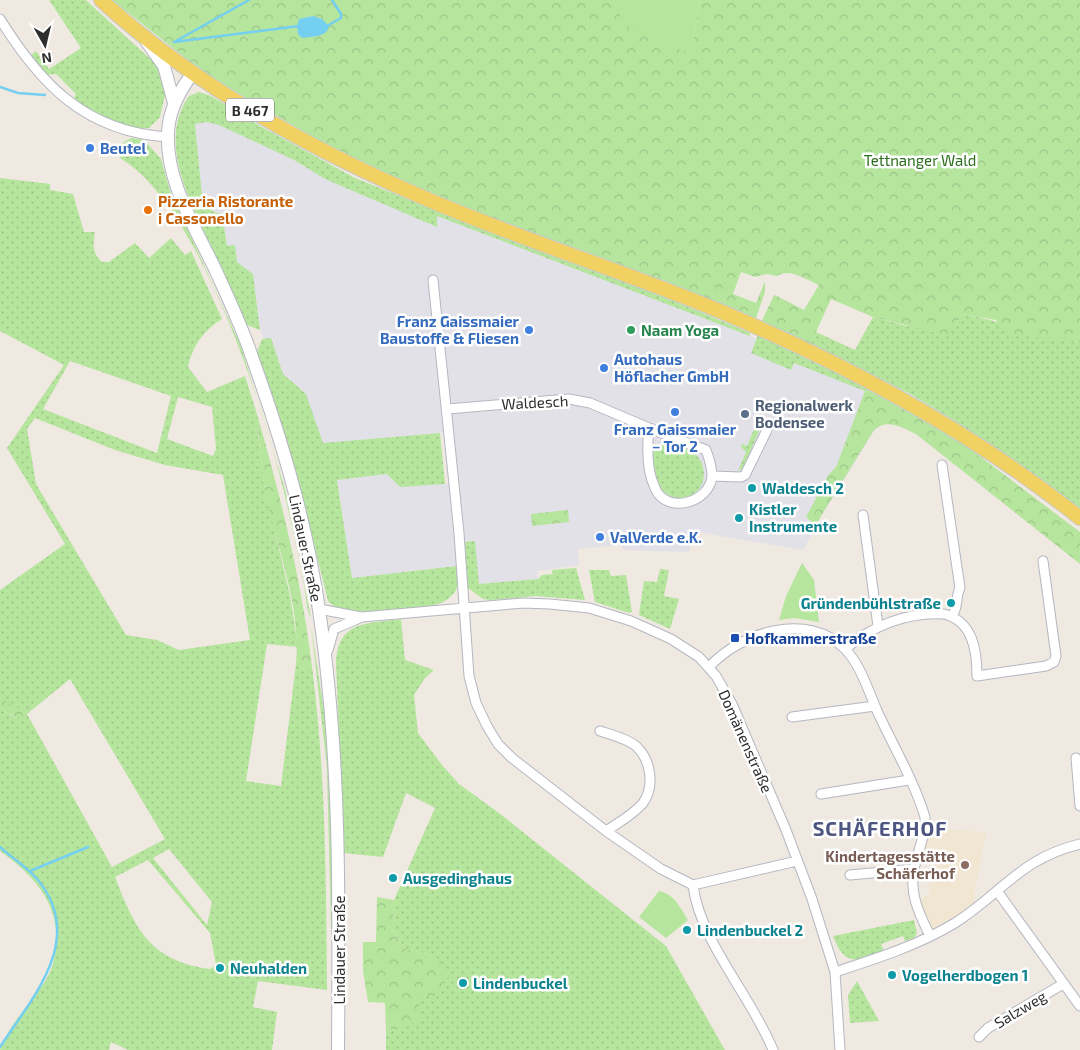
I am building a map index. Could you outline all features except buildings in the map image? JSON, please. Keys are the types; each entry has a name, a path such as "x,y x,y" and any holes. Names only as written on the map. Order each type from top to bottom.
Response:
{"main road":[{"name":"B 467","path":"101,0 145,38 192,74 262,117 377,177 431,201 720,311 862,377 907,400 974,441 1080,518"},
{"path":"145,38 164,66 174,103"},
{"name":"Lindauer Straße","path":"192,74 174,103 168,137 170,160 180,193 227,295 254,361 294,491 320,609 326,662 338,844 338,1050"}],"street":[{"path":"0,19 42,77 73,106 93,118 118,129 168,137"},
{"path":"433,280 470,676 476,703 498,744 512,758 606,831 661,868 693,885 797,860"},
{"name":"Waldesch","path":"446,409 569,399 590,403 706,450 712,476"},
{"path":"649,428 648,442 655,489 661,496 672,503 689,502 705,491 712,476 740,477 745,475 767,430"},
{"path":"942,466 960,588 956,595 957,609 952,616"},
{"path":"863,515 878,626"},
{"path":"845,649 878,626 935,613 952,616 964,625 977,656 977,676 1046,666 1054,662 1056,656 1043,561"},
{"name":"Domänenstraße","path":"326,662 329,641 334,629 362,618 531,603 589,608 631,621 671,639 709,666 739,719 812,899 834,972 840,1050"},
{"name":"Domänenstraße","path":"320,609 362,618"},
{"path":"709,666 719,655 737,644 785,629 804,628 818,632 845,649 855,663 922,806 926,824 912,882 915,901 930,936"},
{"path":"792,717 875,706"},
{"path":"600,731 635,746 645,758 650,769 648,790 642,804 606,831"},
{"path":"1076,758 1080,806"},
{"path":"821,794 909,780"},
{"path":"834,972 930,936 979,907 1032,862 1080,844"},
{"path":"850,875 914,869"},
{"path":"693,885 698,914 742,989 773,1050"},
{"path":"997,891 1080,1006"},
{"name":"Salzweg","path":"979,1037 988,1028 1063,984"}],"shaded area":[{"path":"214,115 436,215 750,336 864,387 880,426 874,431 822,515 803,550 697,532 694,533 689,552 624,550 620,545 578,549 579,565 537,571 538,579 468,585 461,514 457,566 352,578 337,480 387,474 400,487 454,483 449,432 298,446 271,357 260,330 256,297 227,246 217,213 203,205 194,116"},
{"path":"929,829 986,832 974,896 975,905 929,933 915,901 929,895 931,862 924,854"}],"green space":[{"path":"49,0 86,0 160,68 166,91 160,117 149,128 136,129 100,117 73,100 76,94 56,74 44,75 30,56 36,51 49,69 81,48"},
{"name":"Tettnanger Wald","path":"112,0 619,0 617,7 691,53 700,0 1080,0 1080,342 1005,334 996,320 962,314 955,327 946,335 873,317 831,299 810,345 761,323 775,295 804,310 819,285 787,273 777,276 767,274 755,277 741,272 733,294 756,303 765,281 765,292 755,321 434,196 353,160 232,90 198,68","holes":["313,16 322,19 302,38 298,34 297,26 300,19"]},
{"path":"619,0 700,0 691,54 624,25 617,7"},
{"path":"199,92 211,96 260,126 355,178 485,230 667,298 750,333 750,336 437,216 437,227 325,179 294,160 219,125 207,122 195,124 203,205 216,213 222,213 227,246 235,245 237,262 253,274 260,330 247,325 195,213 181,173 176,133 180,114 189,96"},
{"path":"132,138 144,140 161,159 170,191 240,344 260,409 226,315 203,265 177,220 150,183 120,158 119,148 125,141"},
{"path":"0,178 50,184 50,190 73,194 84,232 95,232 94,248 96,255 102,262 109,262 135,243 149,258 171,238 185,255 191,251 222,319 204,333 192,352 188,367 207,392 245,376 259,421 257,424 264,485 290,596 298,647 267,644 246,781 281,786 296,664 302,669 312,667 323,788 327,990 258,981 253,1007 277,1012 272,1050 128,1050 111,1042 109,1050 0,1050 13,1024 49,975 55,956 56,931 54,917 42,891 23,870 0,851 0,709 16,718 26,713 0,698 0,590 65,544 7,448 64,365 0,331","holes":["70,361 171,396 157,453 43,409","178,397 212,407 216,449 213,456 167,439","35,418 115,450 165,465 223,475 250,640 179,650 157,640 126,635 36,484 27,429","70,679 165,839 112,867 27,714","169,849 212,902 207,925 153,858","148,860 210,933 216,965 210,969 190,965 173,959 159,950 138,927 122,896 115,877"]},
{"path":"962,314 1050,337 1080,342 1080,509 997,449 932,407 886,381 810,345 816,332 855,350 873,317 907,326 955,327"},
{"path":"758,335 878,392 865,391 794,363 791,370 751,353"},
{"path":"271,338 283,374 306,394 323,443 440,433 445,484 400,487 387,474 337,480 352,578 457,566 457,587 447,600 419,608 364,611 340,609 328,601 307,515 257,352 262,339"},
{"path":"865,391 878,392 961,442 1080,532 1080,564 916,434 889,424 879,426 874,430 818,521 813,523 806,517 829,474 836,467"},
{"path":"758,420 762,424 743,468 738,471 746,452 741,447 742,444 747,446"},
{"path":"259,421 276,482 303,605 312,667 302,669 296,664 297,641 291,596 264,484 257,424"},
{"path":"268,434 285,489 311,618 287,504"},
{"path":"667,443 692,452 701,462 704,479 700,488 693,494 685,497 676,497 667,494 660,487 654,468 654,453 657,446"},
{"path":"568,510 569,522 532,526 531,514"},
{"path":"475,541 479,584 538,579 542,575 553,574 552,570 576,568 585,600 536,596 483,599 468,588 465,542"},
{"path":"802,563 814,580 819,622 794,618 779,620 786,596"},
{"path":"660,569 669,570 664,596 679,599 670,629 639,615 644,581 657,582"},
{"path":"589,570 609,570 611,576 626,575 632,612 629,613 595,602"},
{"path":"401,619 405,660 434,670 425,678 414,695 418,733 442,765 459,784 499,813 666,946 725,1050 386,1050 386,1028 398,1030 418,997 434,955 405,949 393,930 394,900 435,808 406,793 383,857 344,853 336,663 338,649 342,639 348,632 366,624"},
{"path":"311,626 325,718 331,796 333,930 331,929 327,768"},
{"path":"0,698 27,713 17,718 0,709"},
{"path":"659,891 673,898 688,920 666,938 639,917"},
{"path":"377,897 394,900 393,930 405,949 434,955 451,973 436,996 418,997 422,1018 398,1030 386,1028 385,1003 368,1002 363,971 363,942 376,942"},
{"path":"914,920 917,933 914,938 905,941 903,936 881,944 884,951 866,958 853,959 847,957 842,953 833,936"},
{"path":"857,981 879,1021 850,1023 848,995"}],"water":[{"path":"313,16 322,19 329,26 327,30 322,35 302,38 298,34 297,26 299,19"}],"waterway":[{"path":"176,41 249,0"},
{"path":"327,26 341,18 341,14 332,0"},
{"path":"174,42 299,26"},
{"path":"0,87 18,93 45,95"},
{"path":"0,847 38,880 52,902 57,924 56,946 49,967 27,1008 0,1047"},
{"path":"30,871 88,847"}],"place":[{"name":"Beutel","path":"90,148"},
{"name":"Pizzeria Ristorante i Cassonello","path":"148,210"},
{"name":"Franz Gaissmaier Baustoffe & Fliesen","path":"529,330"},
{"name":"Naam Yoga","path":"631,330"},
{"name":"Autohaus Höflacher GmbH","path":"604,368"},
{"name":"Franz Gaissmaier – Tor 2","path":"675,412"},
{"name":"Regionalwerk Bodensee","path":"745,414"},
{"name":"Waldesch 2","path":"752,488"},
{"name":"Kistler Instrumente","path":"739,518"},
{"name":"ValVerde e.K.","path":"600,537"},
{"name":"Gründenbühlstraße","path":"951,603"},
{"name":"Hofkammerstraße","path":"735,638"},
{"name":"Kindertagesstätte Schäferhof","path":"965,865"},
{"name":"Ausgedinghaus","path":"393,878"},
{"name":"Lindenbuckel 2","path":"687,930"},
{"name":"Neuhalden","path":"220,968"},
{"name":"Vogelherdbogen 1","path":"892,975"},
{"name":"Lindenbuckel","path":"463,983"}],"district":[{"name":"SCHÄFERHOF","path":"880,828"}]}
